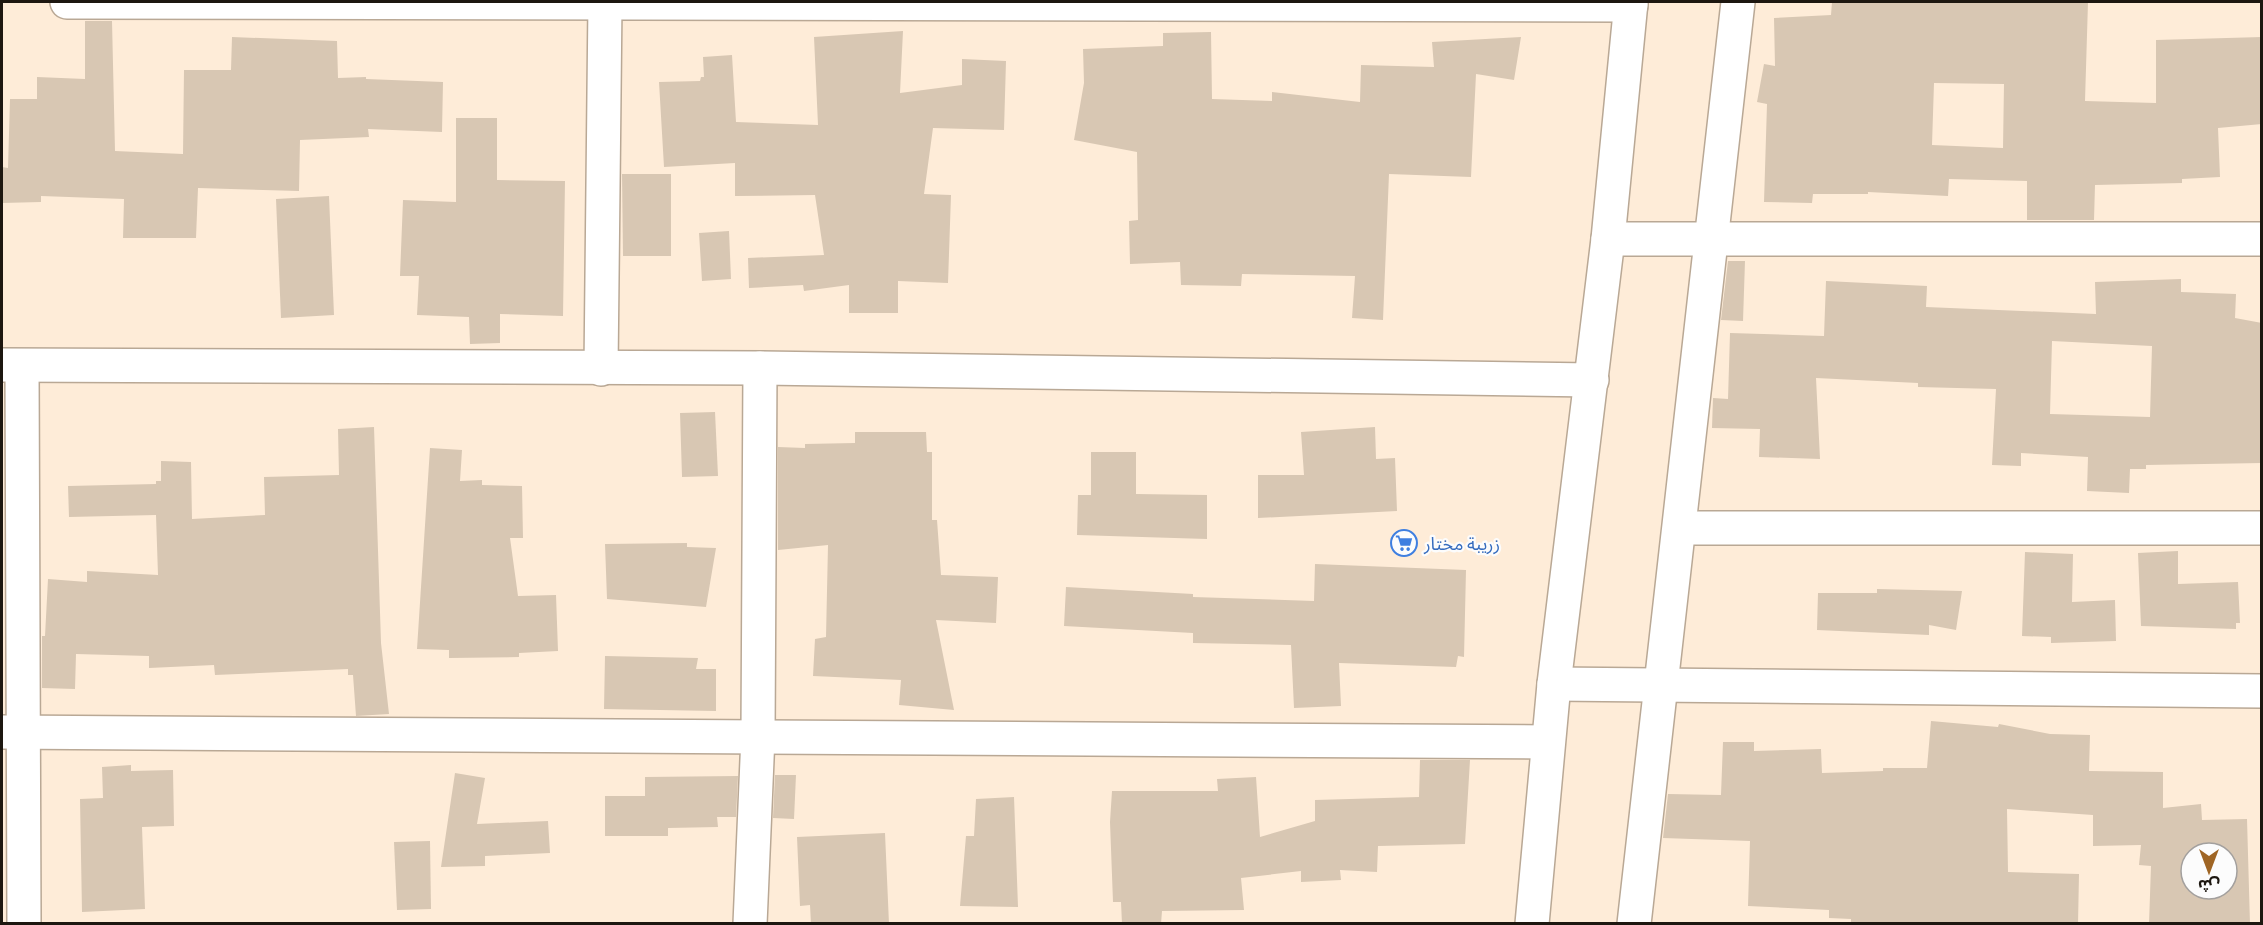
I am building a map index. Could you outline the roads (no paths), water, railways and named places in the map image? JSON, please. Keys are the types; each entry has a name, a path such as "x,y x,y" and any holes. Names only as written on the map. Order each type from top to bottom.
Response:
{"street":[{"path":"67,2 1631,3 1608,239 1554,684 1532,924"},
{"path":"601,369 605,2"},
{"path":"1634,924 1738,2"},
{"path":"1608,239 2262,239"},
{"path":"24,924 13,732 12,365 760,368 1592,380"},
{"path":"750,924 758,736 760,368"},
{"path":"1680,528 2262,528"},
{"path":"1554,684 2262,691"},
{"path":"13,732 1548,742"}],"place":[{"name":"زريبة مختار","path":"1404,543"}]}
